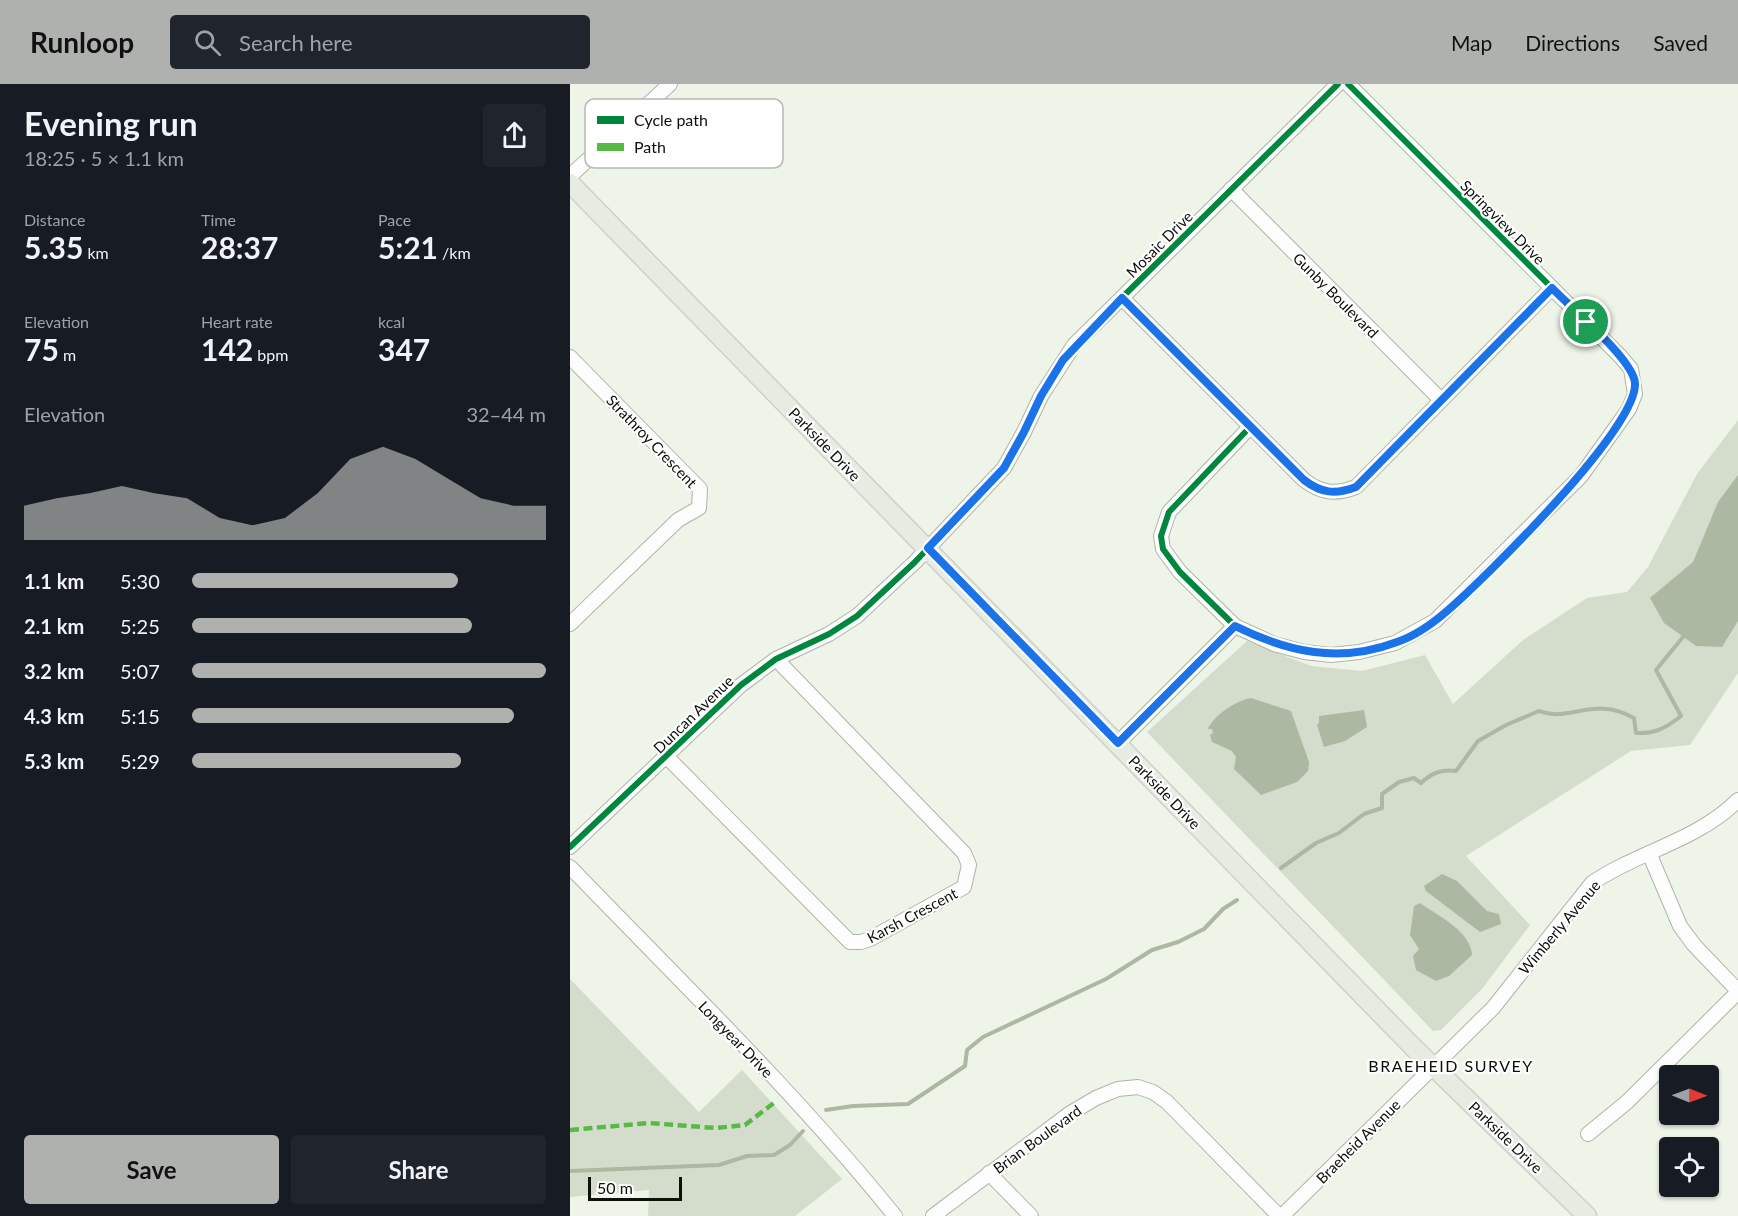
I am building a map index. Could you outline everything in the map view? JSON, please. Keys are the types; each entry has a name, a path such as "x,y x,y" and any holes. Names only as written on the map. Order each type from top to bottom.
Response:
{"main road":[{"name":"Parkside Drive","path":"570,183 1271,901 1587,1216"}],"street":[{"path":"654,99 670,84"},
{"name":"Mosaic Drive","path":"928,548 1004,468 1041,396 1063,360 1122,298 1338,84"},
{"name":"Springview Drive","path":"1250,427 1168,512 1161,536 1163,549 1180,572 1235,626 1274,644 1316,654 1345,655 1395,643 1421,630 1447,611 1581,476 1629,409 1635,394 1635,380 1631,369 1620,356 1348,84"},
{"path":"570,176 585,162"},
{"name":"Gunby Boulevard","path":"1231,189 1441,400"},
{"path":"1122,298 1311,485 1322,491 1339,492 1356,487 1552,288"},
{"name":"Strathroy Crescent","path":"570,357 700,489 699,508 678,520 570,624"},
{"name":"Duncan Avenue","path":"570,847 741,685 776,659 830,634 857,616 928,548"},
{"path":"1118,743 1235,626"},
{"name":"Karsh Crescent","path":"666,756 850,942 870,939 964,887 969,866 964,853 776,659"},
{"name":"Wimberly Avenue","path":"1434,1066 1493,1008 1592,883 1613,868 1703,828 1738,800"},
{"path":"1588,1134 1627,1102 1738,991 1687,937 1649,853"},
{"name":"Longyear Drive","path":"570,867 792,1098 841,1151 895,1216"},
{"name":"Braeheid Avenue","path":"1281,1216 1434,1066"},
{"name":"Brian Boulevard","path":"933,1216 1081,1107 1118,1089 1138,1087 1153,1092 1167,1102 1281,1216"},
{"path":"989,1173 1031,1216"}],"shaded area":[{"path":"1738,420 1738,673 1690,745 1631,751 1466,856 1530,925 1482,989 1441,1030 1433,1031 1147,732 1247,641 1311,666 1362,671 1425,655 1453,704 1523,640 1587,598 1627,592 1648,567 1697,474"},
{"path":"1738,475 1738,621 1722,647 1696,646 1664,623 1650,598 1693,562 1718,502"},
{"path":"1251,698 1291,711 1309,762 1308,771 1297,782 1261,795 1234,769 1236,757 1232,751 1212,742 1210,735 1213,733 1212,729 1208,729 1226,709"},
{"path":"1364,710 1367,727 1345,741 1324,747 1317,725 1319,716"},
{"path":"1442,874 1457,881 1487,911 1499,914 1501,924 1480,932 1426,891 1424,886"},
{"path":"1420,903 1460,931 1470,946 1472,955 1449,976 1436,981 1416,970 1413,956 1419,949 1410,935 1414,906"},
{"path":"570,979 699,1112 742,1070 842,1179 795,1216 648,1216 649,1190 570,1197"}],"waterway":[{"path":"1281,868 1316,843 1339,833 1364,814 1382,808 1382,794 1399,782 1414,778 1421,783 1437,772 1456,771 1478,741 1506,725 1539,711 1561,714 1607,709 1634,718 1636,733 1655,731 1665,727 1681,716 1656,670 1683,637"},
{"path":"826,1110 853,1106 908,1104 965,1066 967,1050 983,1037 1106,979 1152,950 1178,942 1204,929 1223,909 1237,900"},
{"path":"570,1171 719,1165 747,1156 774,1155 790,1145 803,1131"}],"marked path":[{"path":"570,1130 649,1123 716,1128 745,1125 775,1102"}],"cycle path":[{"path":"570,847 741,685 776,659 829,634 857,616 915,562 1004,468 1041,396 1074,345 1338,84"},
{"path":"1250,427 1169,512 1161,536 1163,549 1180,572 1235,626 1274,644 1304,652 1331,655 1359,652 1395,643 1435,621 1581,476 1629,409 1635,394 1631,369 1620,356 1348,84"}],"district":[{"name":"BRAEHEID SURVEY","path":"1451,1065"}],"route":[{"path":"1552,288 1586,322 1631,369 1635,380 1635,394 1629,409 1581,476 1447,611 1409,637 1395,643 1345,655 1293,650 1235,626 1118,743 928,548 1004,468 1041,396 1063,360 1074,345 1122,298 1304,480 1322,491 1331,493 1356,487 1552,288"}]}
